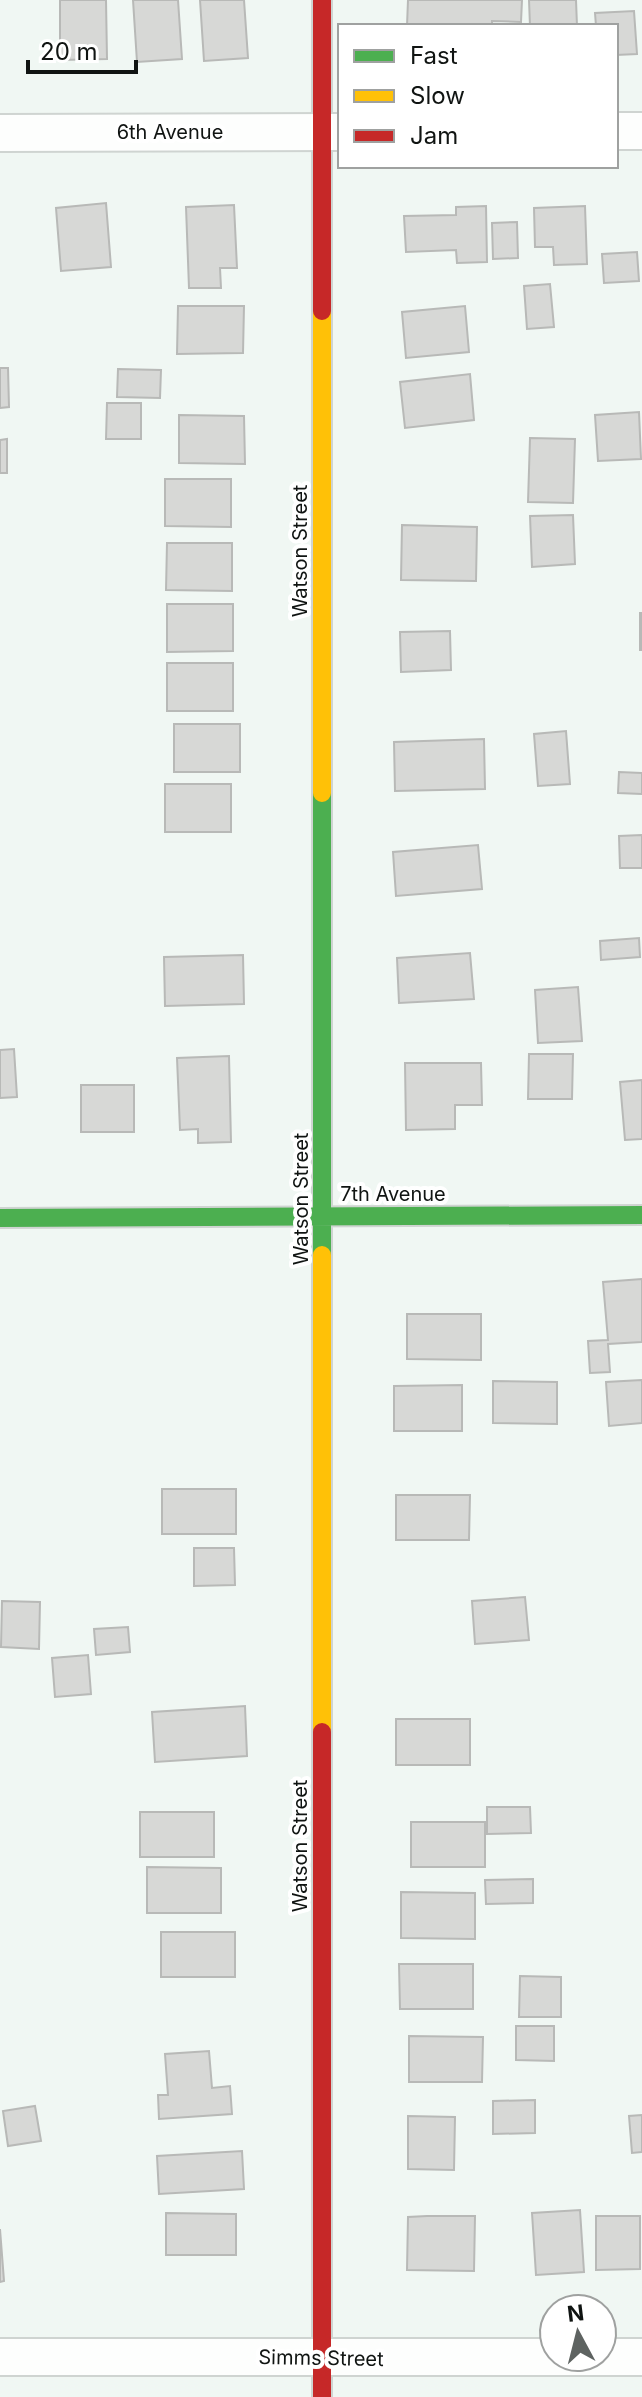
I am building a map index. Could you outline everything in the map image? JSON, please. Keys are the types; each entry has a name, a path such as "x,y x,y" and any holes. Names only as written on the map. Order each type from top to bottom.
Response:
{"street":[{"name":"Watson Street","path":"322,0 331,132 323,1216 322,2397"},
{"path":"618,131 642,131"},
{"name":"6th Avenue","path":"0,133 331,132"},
{"name":"7th Avenue","path":"0,1218 642,1215"},
{"name":"Simms Street","path":"0,2357 642,2357"}],"building":[{"path":"60,0 106,0 107,59 60,60"},
{"path":"133,0 178,0 182,59 137,62"},
{"path":"200,0 244,0 248,58 204,61"},
{"path":"408,0 522,0 521,22 407,24"},
{"path":"529,0 576,0 577,24 530,24"},
{"path":"634,11 637,54 618,55 618,24 596,24 595,13"},
{"path":"106,203 111,267 61,271 56,208"},
{"path":"234,205 237,268 220,268 221,288 189,288 186,207"},
{"path":"486,206 487,262 457,263 456,250 406,252 404,216 456,215 456,207"},
{"path":"585,206 587,264 554,265 553,247 535,247 534,208"},
{"path":"517,222 518,258 493,259 492,223"},
{"path":"637,252 639,281 604,283 602,254"},
{"path":"550,284 554,327 527,329 524,286"},
{"path":"178,306 244,306 243,353 177,354"},
{"path":"465,306 469,352 406,358 402,312"},
{"path":"0,368 8,368 9,407 0,408"},
{"path":"118,369 161,370 160,398 117,397"},
{"path":"470,374 474,420 405,428 400,382"},
{"path":"107,403 141,403 141,439 106,439"},
{"path":"639,412 641,459 598,461 595,415"},
{"path":"179,415 244,416 245,464 179,463"},
{"path":"530,438 575,439 573,503 528,502"},
{"path":"7,439 7,473 0,473 0,440"},
{"path":"165,479 231,479 231,527 165,526"},
{"path":"573,515 575,564 532,567 530,516"},
{"path":"402,525 477,527 476,581 401,580"},
{"path":"167,543 232,543 232,591 166,590"},
{"path":"167,604 233,604 233,651 167,652"},
{"path":"642,613 642,650 640,650"},
{"path":"450,631 451,670 401,672 400,632"},
{"path":"167,663 233,663 233,711 167,711"},
{"path":"174,724 240,724 240,772 174,772"},
{"path":"566,731 570,784 538,786 534,734"},
{"path":"484,739 485,789 395,791 394,742"},
{"path":"619,772 642,773 642,794 618,793"},
{"path":"165,784 231,784 231,832 165,832"},
{"path":"642,835 642,868 620,868 619,836"},
{"path":"478,845 482,889 396,896 393,852"},
{"path":"639,938 640,957 601,960 600,941"},
{"path":"470,953 474,999 399,1003 397,958"},
{"path":"243,955 244,1004 165,1006 164,957"},
{"path":"578,987 582,1041 538,1043 535,990"},
{"path":"14,1049 17,1097 0,1098 0,1050"},
{"path":"529,1054 573,1054 572,1099 528,1099"},
{"path":"229,1056 231,1142 198,1143 198,1129 180,1130 177,1058"},
{"path":"405,1063 481,1063 482,1105 455,1105 455,1129 406,1130"},
{"path":"642,1080 642,1139 625,1140 620,1082"},
{"path":"81,1085 134,1085 134,1132 81,1132"},
{"path":"642,1279 642,1342 608,1344 610,1372 590,1373 588,1341 608,1340 603,1282"},
{"path":"407,1314 481,1314 481,1360 407,1359"},
{"path":"642,1380 642,1423 609,1426 606,1382"},
{"path":"493,1381 557,1382 557,1424 493,1423"},
{"path":"462,1385 462,1431 394,1431 394,1386"},
{"path":"162,1489 236,1489 236,1534 162,1534"},
{"path":"396,1495 470,1495 469,1540 396,1540"},
{"path":"194,1548 234,1548 235,1585 194,1586"},
{"path":"525,1597 529,1640 475,1644 472,1601"},
{"path":"2,1601 40,1602 39,1649 1,1647"},
{"path":"128,1627 130,1652 96,1655 94,1629"},
{"path":"88,1655 91,1694 55,1697 52,1658"},
{"path":"245,1706 247,1756 155,1762 152,1712"},
{"path":"396,1719 470,1719 470,1765 396,1765"},
{"path":"487,1807 530,1807 531,1833 487,1834"},
{"path":"140,1812 214,1812 214,1857 140,1857"},
{"path":"411,1822 485,1822 485,1867 411,1867"},
{"path":"147,1867 221,1868 221,1913 147,1913"},
{"path":"533,1879 533,1903 486,1904 485,1880"},
{"path":"401,1892 475,1893 475,1939 401,1938"},
{"path":"161,1932 235,1932 235,1977 161,1977"},
{"path":"399,1964 473,1964 473,2009 400,2009"},
{"path":"520,1976 561,1977 561,2017 519,2017"},
{"path":"516,2026 554,2026 554,2061 516,2060"},
{"path":"409,2036 483,2037 482,2082 409,2082"},
{"path":"209,2051 212,2088 230,2086 232,2114 159,2119 158,2095 168,2095 165,2054"},
{"path":"535,2100 535,2133 493,2134 493,2101"},
{"path":"35,2106 41,2141 8,2146 3,2111"},
{"path":"642,2115 642,2152 632,2153 629,2116"},
{"path":"408,2116 455,2117 454,2170 408,2169"},
{"path":"242,2151 244,2189 159,2194 157,2156"},
{"path":"580,2210 584,2272 536,2275 532,2213"},
{"path":"166,2213 236,2214 236,2255 166,2255"},
{"path":"475,2216 474,2271 407,2270 408,2217"},
{"path":"596,2216 640,2216 640,2269 596,2270"},
{"path":"0,2229 4,2281 0,2282"}],"traffic: fast":[{"path":"322,793 322,1255"},
{"path":"0,1218 642,1215"}],"traffic: slow":[{"path":"322,311 322,793"},
{"path":"322,1255 322,1732"}],"traffic: jam":[{"path":"322,0 322,311"},
{"path":"322,1732 322,2397"}]}
